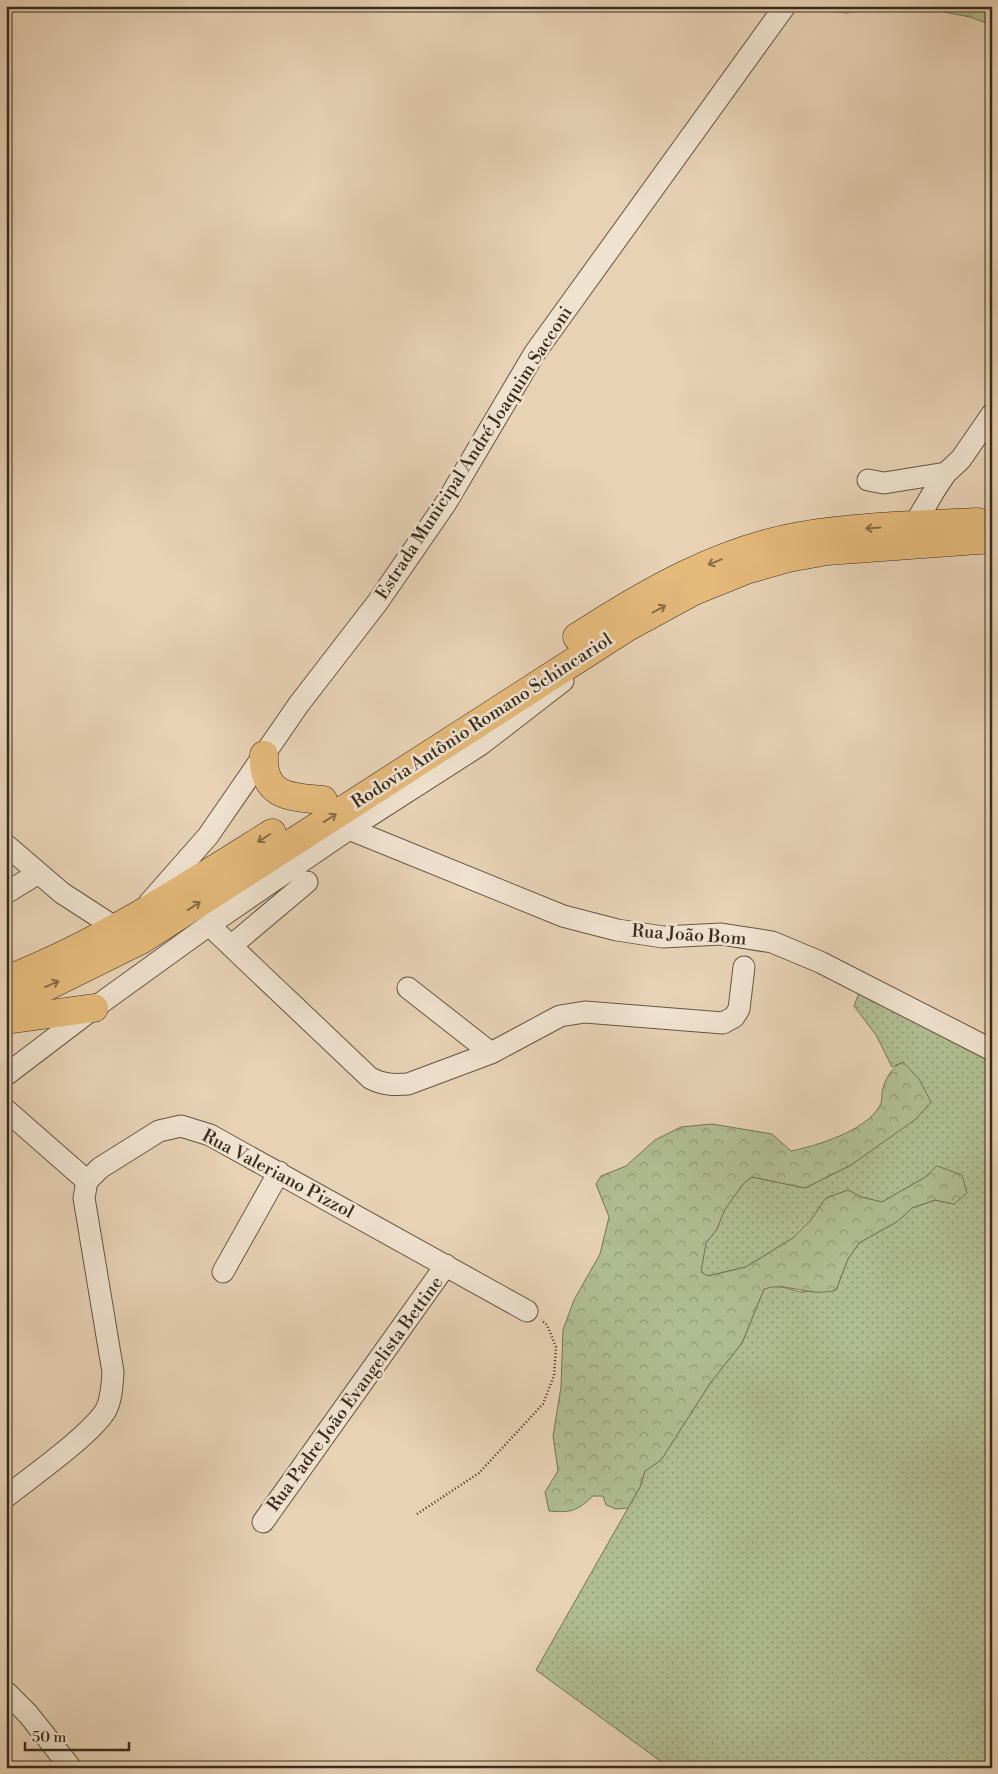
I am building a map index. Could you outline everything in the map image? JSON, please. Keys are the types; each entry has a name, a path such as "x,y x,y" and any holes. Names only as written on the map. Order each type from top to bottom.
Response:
{"highway":[{"name":"Rodovia Antônio Romano Schincariol","path":"6,980 69,954 126,922 323,800 616,611 685,575 754,548 799,536 850,529 992,521"},
{"name":"Rodovia Antônio Romano Schincariol","path":"6,1002 48,986 141,940 626,628 694,591 746,570 788,558 826,551 992,539"},
{"path":"264,755 267,779 272,788 285,795 323,800"},
{"path":"6,1020 94,1008"}],"street":[{"name":"Estrada Municipal André Joaquim Sacconi","path":"126,922 208,836 299,704 377,603 446,503 534,354 785,6"},
{"path":"914,525 946,473 961,458 991,417"},
{"path":"868,480 884,483 946,473"},
{"path":"953,542 992,548"},
{"path":"6,1075 94,1008 209,925 349,829 480,745 567,678 626,628"},
{"name":"Rua João Bom","path":"349,829 563,916 608,928 664,938 721,934 772,942 820,962 992,1050"},
{"path":"6,846 37,874 126,922"},
{"path":"6,893 37,874"},
{"path":"230,946 307,882"},
{"path":"209,925 370,1078 377,1082 394,1085 408,1084 492,1053 560,1016 585,1012 723,1023 734,1017 738,1009 744,967"},
{"path":"408,988 492,1053"},
{"path":"6,1110 87,1181 84,1198 113,1372 112,1389 106,1409 91,1427 6,1497"},
{"name":"Rua Valeriano Pizzol","path":"87,1181 113,1158 160,1131 182,1126 210,1135 527,1311"},
{"path":"223,1272 279,1172"},
{"name":"Rua Padre João Evangelista Bettine","path":"263,1522 446,1266"},
{"path":"6,1692 51,1740 72,1768"}],"path":[{"path":"417,1514 479,1473 543,1404 554,1376 556,1347 547,1325 527,1311"}],"green space":[{"path":"821,6 893,6 847,13 825,11"},
{"path":"913,6 992,6 992,25 970,17"},
{"path":"859,993 992,1059 992,1768 670,1768 536,1670 640,1487 645,1471 661,1460 711,1382 742,1343 764,1289 775,1285 800,1292 836,1290 848,1259 859,1243 898,1221 912,1208 935,1200 954,1204 924,1178 882,1202 861,1197 848,1190 826,1198 810,1221 793,1238 746,1267 707,1276 700,1272 706,1243 717,1229 725,1208 744,1183 752,1177 805,1188 851,1165 883,1142 903,1062 892,1067 876,1035 854,1006"},
{"path":"903,1062 919,1079 931,1102 916,1119 851,1165 805,1188 752,1177 744,1183 725,1209 717,1229 706,1243 701,1272 708,1276 746,1267 793,1238 810,1221 826,1198 848,1190 861,1197 882,1202 924,1178 937,1166 962,1175 967,1193 954,1204 935,1200 912,1208 898,1221 859,1243 848,1259 836,1290 817,1292 781,1287 764,1289 742,1343 711,1382 661,1460 645,1471 640,1487 628,1508 616,1509 606,1505 603,1496 593,1496 573,1510 563,1512 549,1511 545,1492 558,1471 553,1436 561,1387 563,1330 574,1300 600,1254 609,1217 596,1184 601,1176 626,1166 655,1140 681,1127 712,1124 772,1134 791,1151 826,1141 852,1130 872,1116 881,1104 882,1092 887,1078 895,1067"}]}
